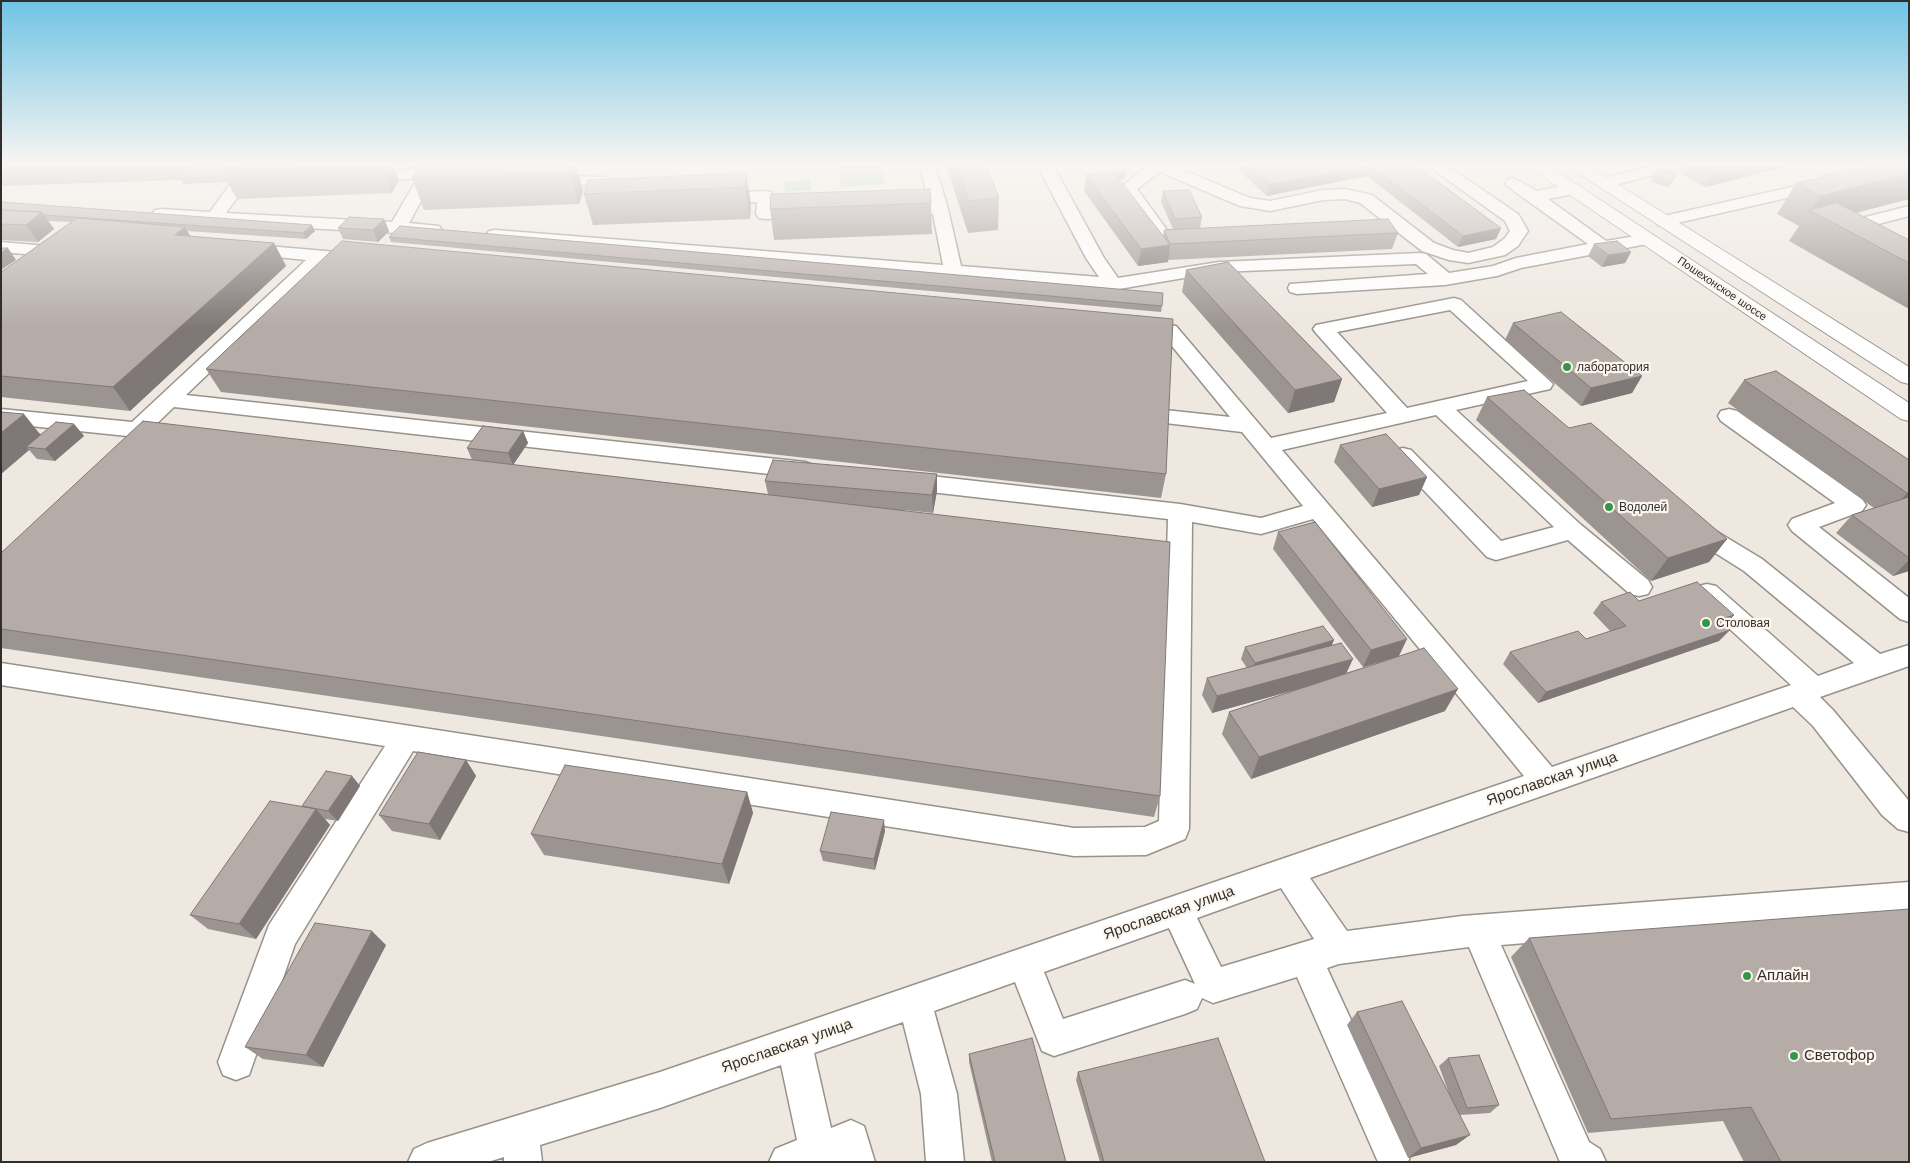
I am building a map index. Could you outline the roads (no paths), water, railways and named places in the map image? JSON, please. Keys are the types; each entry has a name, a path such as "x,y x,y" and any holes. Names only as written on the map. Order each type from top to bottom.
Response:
{"main road":[{"name":"Пошехонское шоссе","path":"1617,219 1909,414"},
{"name":"Пошехонское шоссе","path":"1660,219 1909,377"}],"street":[{"path":"240,219 447,231"},
{"path":"398,227 402,219"},
{"path":"942,219 953,271"},
{"path":"1074,219 1095,258 1113,284"},
{"path":"1150,219 1162,236 1189,235"},
{"path":"1392,219 1428,247 1448,255 1468,258 1499,251 1512,242 1519,231 1513,219"},
{"path":"1565,219 1603,247"},
{"path":"1664,222 1676,219"},
{"path":"1848,241 1831,232 1878,219"},
{"path":"477,233 1113,284 1219,267 1420,258 1445,279"},
{"path":"1297,288 1445,279 1497,271 1516,263 1647,239"},
{"path":"1,247 54,246 26,266"},
{"path":"222,247 380,261"},
{"path":"116,451 321,256"},
{"path":"1148,278 1163,290"},
{"path":"1266,446 1372,423 1543,384 1454,304 1323,328 1402,416"},
{"path":"1120,326 1173,323 1266,446 1546,781"},
{"path":"169,400 833,473"},
{"path":"1440,407 1572,530 1639,587"},
{"path":"1,416 137,430"},
{"path":"1729,416 1854,505 1800,525 1909,612"},
{"path":"1165,417 1250,426"},
{"path":"1372,423 1496,551 1572,530"},
{"path":"882,479 1180,512 1261,526 1319,509"},
{"path":"1,674 1074,842 1146,841 1174,828 1180,512"},
{"path":"1692,527 1753,564 1876,666"},
{"path":"1702,588 1805,691 1823,718 1893,806 1909,818"},
{"name":"Ярославская улица","path":"427,1162 522,1147 660,1090 1909,655"},
{"path":"236,1062 281,936 406,737"},
{"path":"1288,872 1339,948"},
{"path":"1177,910 1213,986 1339,948 1373,942 1478,930 1909,897"},
{"path":"1478,930 1576,1155 1587,1162"},
{"path":"1306,958 1393,1152"},
{"path":"1024,963 1054,1039 1185,997"},
{"path":"914,1001 928,1046 939,1094 945,1162"},
{"path":"794,1043 803,1156 851,1139 856,1162"}],"place":[{"name":"лаборатория","path":"1567,367"},
{"name":"Водолей","path":"1609,507"},
{"name":"Столовая","path":"1706,623"},
{"name":"Аплайн","path":"1747,976"},
{"name":"Светофор","path":"1794,1056"}]}
